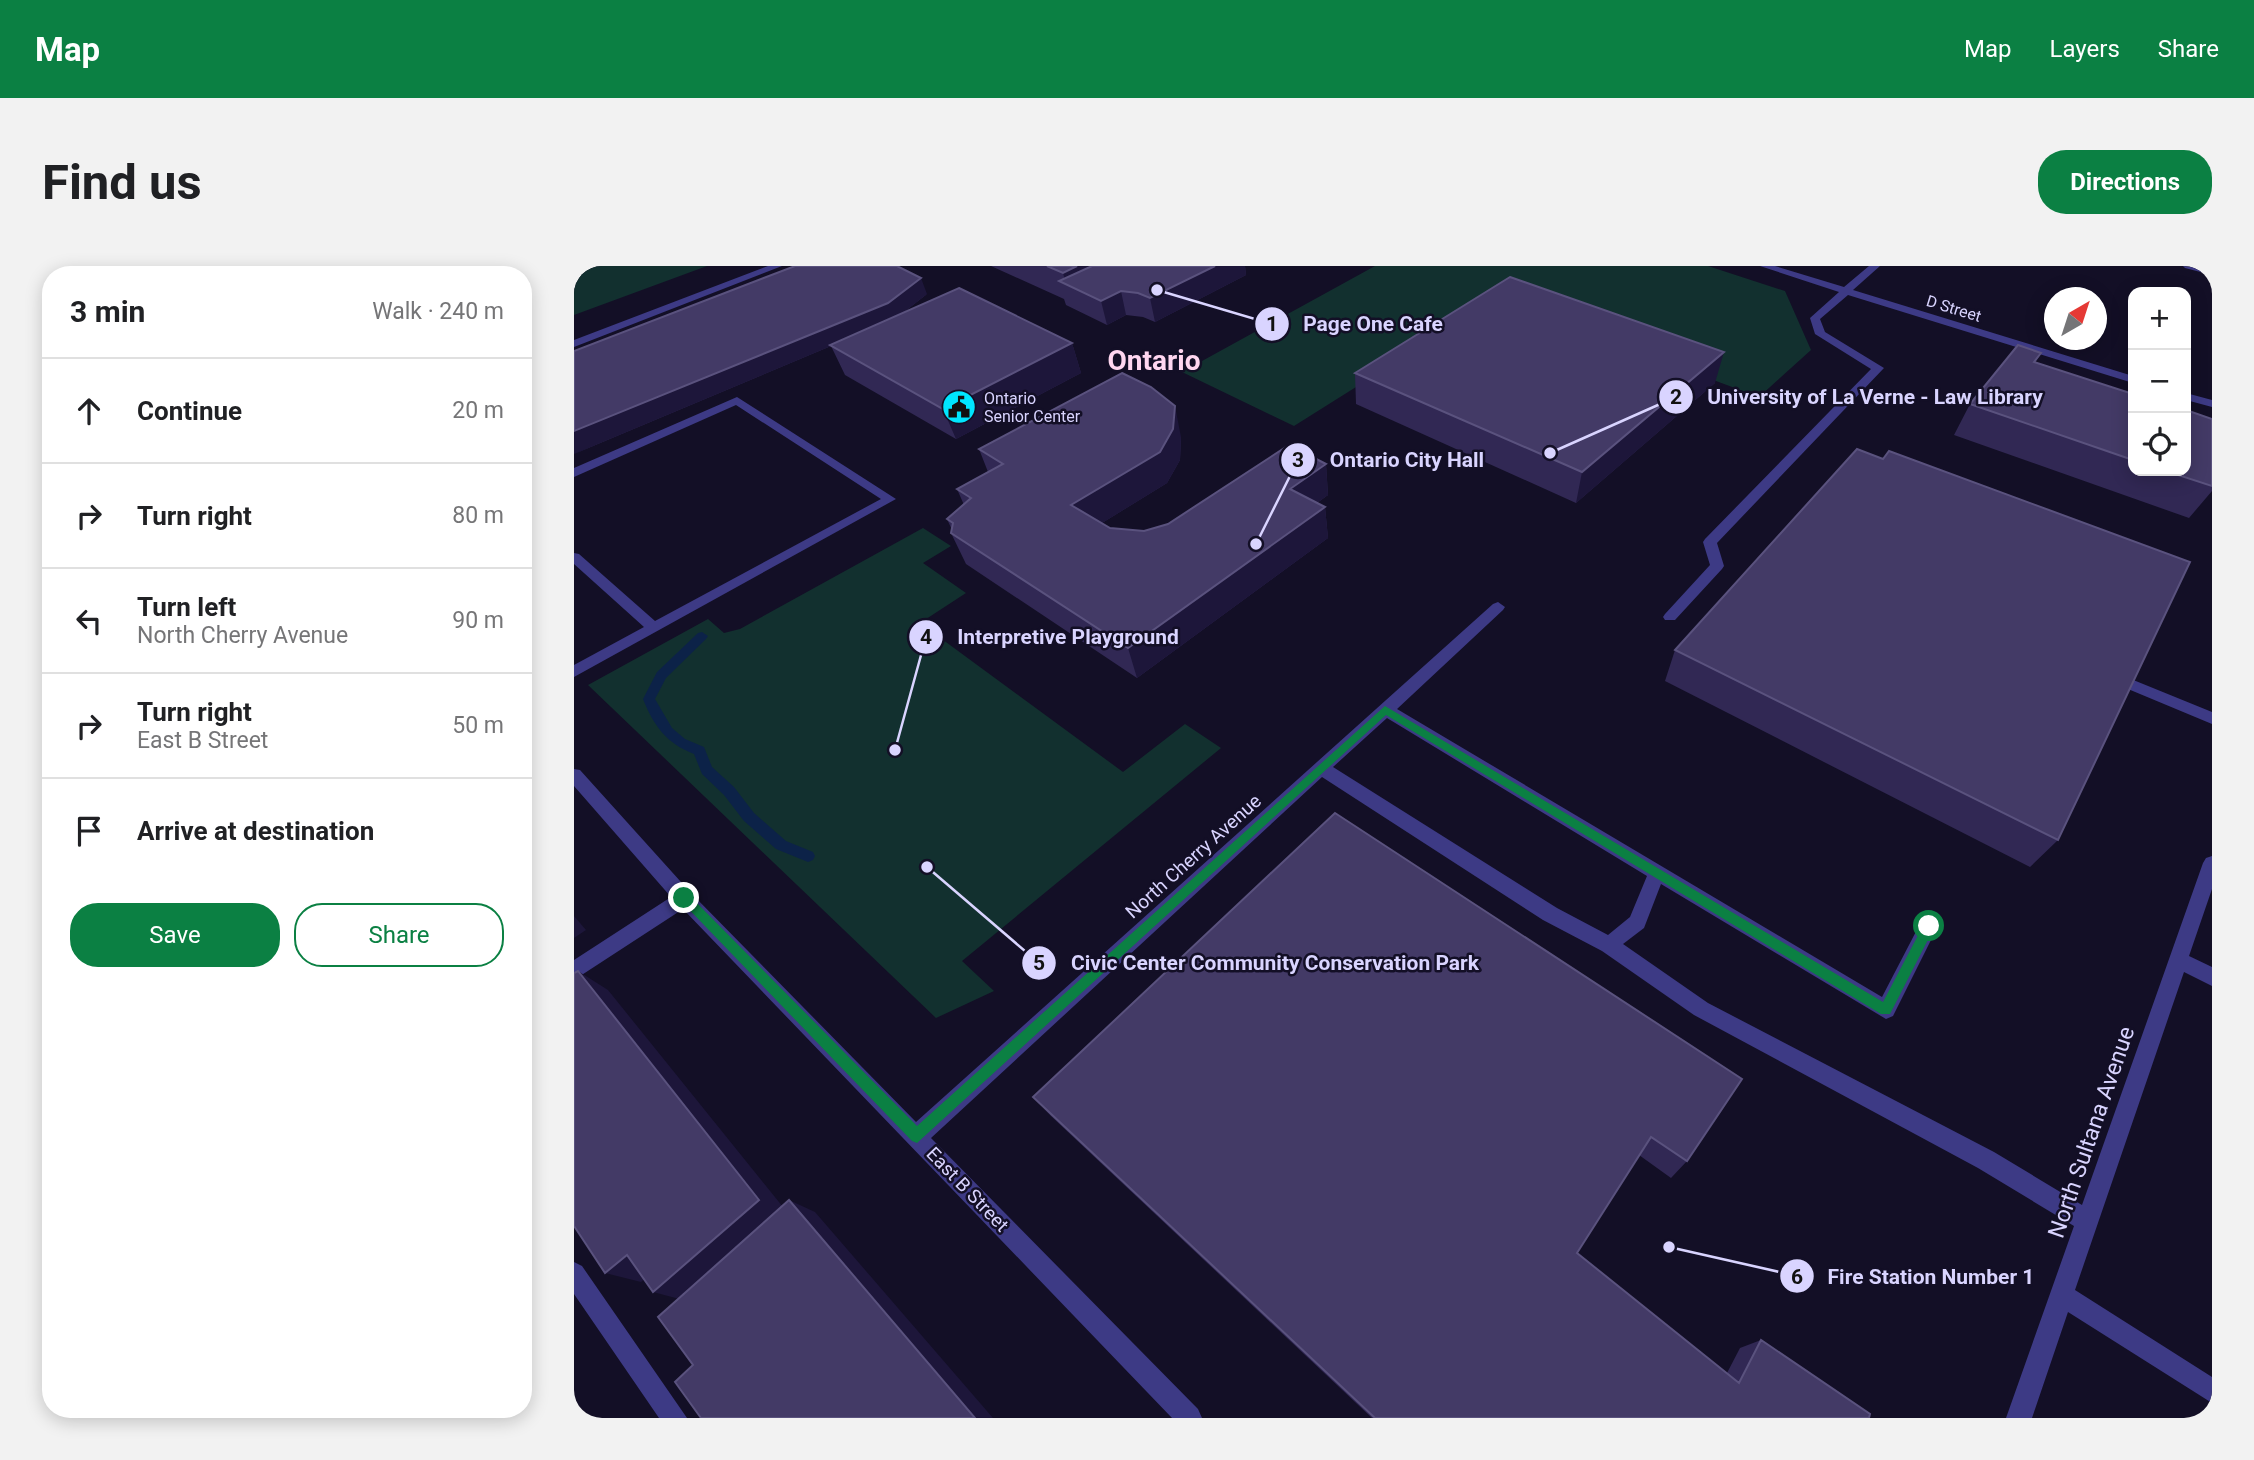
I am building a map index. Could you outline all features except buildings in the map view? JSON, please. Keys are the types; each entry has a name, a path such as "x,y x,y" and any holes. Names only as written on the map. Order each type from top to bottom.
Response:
{"street":[{"path":"574,344 777,266"},
{"name":"D Street","path":"1765,266 2128,378"},
{"path":"1670,617 1717,566 1710,542 1878,368 1820,334 1815,318 1875,266"},
{"path":"2188,266 2212,272"},
{"path":"2191,398 2212,404"},
{"path":"574,472 737,400 890,499 574,672"},
{"path":"574,557 654,628"},
{"name":"North Cherry Avenue","path":"917,1136 1498,607"},
{"path":"2121,680 2212,718"},
{"path":"1385,709 1886,1010 1929,926"},
{"path":"1321,768 1550,914 1609,945 1702,1009 1986,1160 2087,1221"},
{"name":"East B Street","path":"574,775 684,898 1189,1418"},
{"name":"North Sultana Avenue","path":"2019,1418 2212,863"},
{"path":"1609,945 1637,922 1657,873"},
{"path":"574,971 684,898"},
{"path":"2178,960 2212,977"},
{"path":"574,1274 674,1418"},
{"path":"2062,1295 2212,1391"}],"green space":[{"path":"574,266 707,266 574,315"},
{"path":"1375,266 1708,266 1785,291 1811,350 1759,397 1496,299 1294,426 1182,372"},
{"path":"923,528 951,546 923,563 966,593 920,623 1123,772 1185,724 1221,748 962,961 994,991 936,1018 588,685 708,619 724,633 740,629"}],"waterway":[{"path":"702,636 661,675 649,699 653,709 667,732 699,751 707,770 729,791 749,817 781,845 808,856"}],"place":[{"name":"Page One Cafe","path":"1157,290"},
{"name":"Ontario Senior Center","path":"959,407"},
{"name":"University of La Verne - Law Library","path":"1550,453"},
{"name":"Ontario City Hall","path":"1256,544"},
{"name":"Interpretive Playground","path":"895,750"},
{"name":"Civic Center Community Conservation Park","path":"927,867"},
{"name":"Fire Station Number 1","path":"1669,1247"}],"district":[{"name":"Ontario","path":"1154,360"}],"route":[{"path":"684,898 917,1136 1385,709 1886,1010 1929,926"}]}
